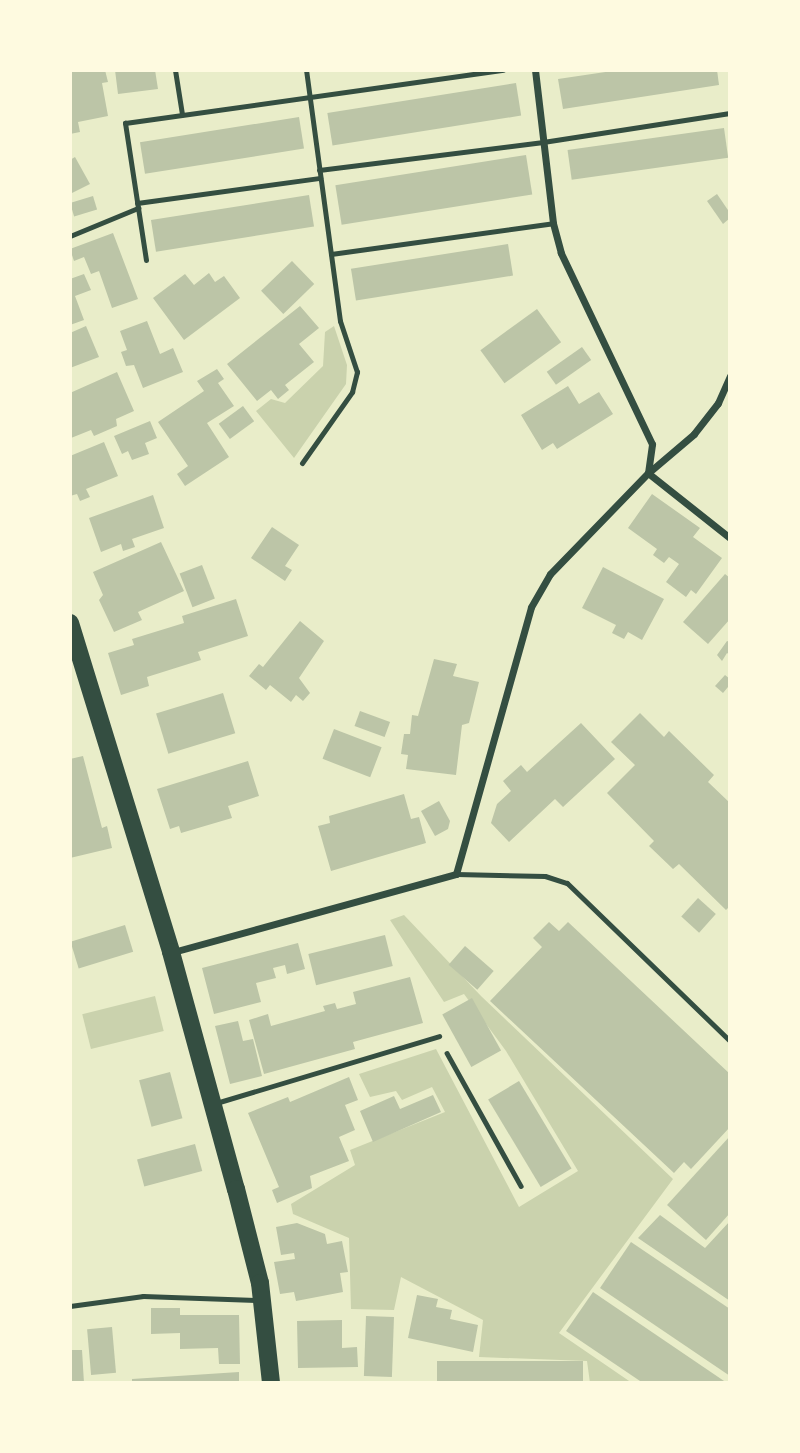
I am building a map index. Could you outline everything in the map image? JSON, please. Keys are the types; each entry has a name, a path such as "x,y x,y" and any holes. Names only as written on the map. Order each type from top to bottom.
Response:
{"main road":[{"path":"70,623 171,952 213,1104 262,1300 271,1383"}],"street":[{"path":"534,70 553,223 561,253 652,444 648,473"},
{"path":"171,952 456,874 531,607 550,574 648,473 694,434 718,402 730,376"},
{"path":"648,473 730,538"}],"lane":[{"path":"175,70 182,114"},
{"path":"302,463 352,391 357,372 340,321 306,70"},
{"path":"146,260 125,122 503,70"},
{"path":"319,170 543,142 730,113"},
{"path":"70,236 137,206 320,178"},
{"path":"331,254 553,223"},
{"path":"456,874 545,876 567,883 730,1041"},
{"path":"213,1104 439,1037"},
{"path":"70,1306 143,1296 262,1300"}],"path":[{"path":"439,1037 521,1186"}],"green space":[{"path":"334,326 347,365 346,384 294,458 256,411 271,399 285,403 323,366 325,332"},
{"path":"404,915 481,996 673,1179 559,1333 632,1383 590,1383 587,1361 479,1357 483,1320 401,1277 394,1310 351,1309 349,1238 293,1214 291,1204 355,1165 350,1150 445,1112 432,1087 402,1100 396,1091 370,1097 359,1074 436,1049 519,1207 578,1171 506,1051 464,994 444,1002 390,920"},
{"path":"155,996 164,1031 91,1049 82,1014"}],"building":[{"path":"70,70 105,70 108,82 102,83 108,116 78,122 80,132 70,134"},
{"path":"115,70 155,70 158,89 118,94"},
{"path":"619,70 717,70 719,85 563,109 558,79"},
{"path":"516,83 521,116 333,145 327,113"},
{"path":"299,117 304,149 145,174 140,142"},
{"path":"724,128 728,158 572,180 568,150"},
{"path":"526,155 532,195 342,225 335,185"},
{"path":"75,157 90,184 70,194 70,160"},
{"path":"717,194 730,213 730,218 723,224 707,201"},
{"path":"309,195 314,227 156,252 151,220"},
{"path":"93,196 97,209 74,216 70,203"},
{"path":"113,233 138,299 112,308 99,271 91,274 84,257 74,261 70,249"},
{"path":"508,244 513,276 356,300 351,269"},
{"path":"292,261 314,284 283,314 261,291"},
{"path":"209,273 215,282 224,276 240,298 184,340 153,298 185,274 194,285"},
{"path":"84,274 91,290 75,296 84,320 70,325 70,279"},
{"path":"300,306 319,328 299,344 314,362 285,385 289,390 278,399 271,390 257,401 227,364"},
{"path":"537,309 561,342 504,383 480,350"},
{"path":"147,321 160,354 173,348 183,372 143,388 134,365 126,366 121,352 127,350 120,331"},
{"path":"86,326 99,357 70,368 70,333"},
{"path":"582,347 591,360 556,385 547,372"},
{"path":"217,369 224,379 218,383 234,406 207,423 229,457 185,486 177,474 188,466 158,422 204,391 197,381"},
{"path":"117,372 134,411 116,419 117,426 94,436 91,430 71,438 70,393"},
{"path":"568,386 579,404 599,392 613,414 557,449 553,443 542,450 521,415"},
{"path":"243,406 254,421 230,439 219,424"},
{"path":"150,421 157,438 145,443 149,454 132,460 128,451 122,454 114,436"},
{"path":"104,442 118,476 86,489 90,497 80,501 77,494 70,496 70,456"},
{"path":"652,494 700,528 693,537 722,558 696,594 691,590 686,597 666,582 679,564 669,557 664,563 653,555 657,549 628,528"},
{"path":"153,495 164,528 132,539 135,547 123,551 121,544 101,552 89,518"},
{"path":"272,527 299,545 285,566 292,570 285,581 251,558"},
{"path":"161,542 184,591 138,612 142,620 114,632 99,600 103,595 93,572"},
{"path":"202,565 215,599 192,607 180,574"},
{"path":"603,567 664,599 642,640 628,632 624,639 612,633 616,625 582,608"},
{"path":"725,574 730,578 730,619 708,644 683,622"},
{"path":"236,599 248,636 198,652 201,660 147,677 149,686 121,695 108,653 134,645 132,639 184,623 182,616"},
{"path":"300,621 324,641 299,678 310,693 303,701 296,695 291,702 270,685 266,690 249,676 259,664 263,667"},
{"path":"727,641 730,642 730,655 727,653 722,661 717,655"},
{"path":"434,659 457,664 453,676 479,682 469,723 462,725 456,775 406,769 408,755 401,754 404,734 410,734 412,715 418,716"},
{"path":"725,675 730,679 730,689 728,687 723,693 715,686"},
{"path":"223,693 235,733 168,754 156,713"},
{"path":"360,711 390,722 385,737 355,726"},
{"path":"640,713 664,737 669,731 714,775 708,782 730,803 730,906 726,910 679,864 673,869 649,846 654,841 607,793 635,765 611,742"},
{"path":"581,723 615,759 563,807 555,799 509,842 491,823 497,804 511,791 503,781 521,765 527,772"},
{"path":"334,729 382,747 370,777 323,759"},
{"path":"83,756 102,828 107,826 112,848 70,858 70,759"},
{"path":"248,761 259,796 228,806 232,818 181,833 179,826 170,829 157,789"},
{"path":"404,794 411,819 419,817 426,843 331,871 318,826 330,823 329,816"},
{"path":"439,801 450,821 448,829 435,836 421,811"},
{"path":"698,898 716,914 699,933 681,917"},
{"path":"549,922 559,931 568,922 730,1074 730,1127 691,1169 684,1162 674,1173 490,1001 542,947 533,938"},
{"path":"125,925 133,952 79,968 70,942"},
{"path":"385,935 393,966 316,985 308,954"},
{"path":"298,943 305,969 287,974 285,965 273,968 276,978 256,983 261,1002 214,1014 202,968"},
{"path":"465,946 494,971 477,990 449,965"},
{"path":"410,977 423,1023 353,1042 355,1049 264,1074 249,1020 268,1014 271,1026 325,1011 323,1006 335,1003 337,1009 356,1004 353,992"},
{"path":"472,998 501,1050 471,1067 442,1014"},
{"path":"238,1021 243,1041 253,1039 262,1076 230,1084 215,1026"},
{"path":"170,1072 182,1118 152,1127 139,1080"},
{"path":"349,1077 358,1100 345,1105 355,1130 339,1137 349,1161 310,1176 312,1188 277,1203 272,1190 279,1187 248,1113 288,1097 290,1102"},
{"path":"519,1081 572,1168 541,1187 488,1100"},
{"path":"433,1095 441,1112 373,1142 360,1111 394,1096 400,1109"},
{"path":"730,1136 730,1213 706,1240 667,1205"},
{"path":"195,1144 202,1171 144,1187 137,1160"},
{"path":"660,1215 705,1248 730,1221 730,1301 638,1238"},
{"path":"297,1223 325,1234 327,1244 342,1241 348,1272 340,1273 343,1292 296,1301 294,1292 280,1294 274,1262 295,1259 294,1253 281,1255 276,1227"},
{"path":"631,1242 730,1309 730,1376 600,1288"},
{"path":"593,1292 727,1383 643,1383 566,1331"},
{"path":"417,1295 438,1299 436,1307 452,1310 450,1319 478,1325 473,1352 408,1338"},
{"path":"151,1308 180,1308 180,1315 239,1315 240,1364 219,1364 218,1348 180,1349 180,1333 151,1334"},
{"path":"366,1316 394,1317 392,1377 364,1376"},
{"path":"342,1320 342,1348 357,1347 358,1367 298,1368 297,1321"},
{"path":"112,1327 116,1373 91,1375 87,1329"},
{"path":"70,1350 82,1350 84,1383 70,1383"},
{"path":"437,1361 583,1361 583,1383 437,1383"},
{"path":"239,1372 239,1383 132,1383 132,1379"}]}
